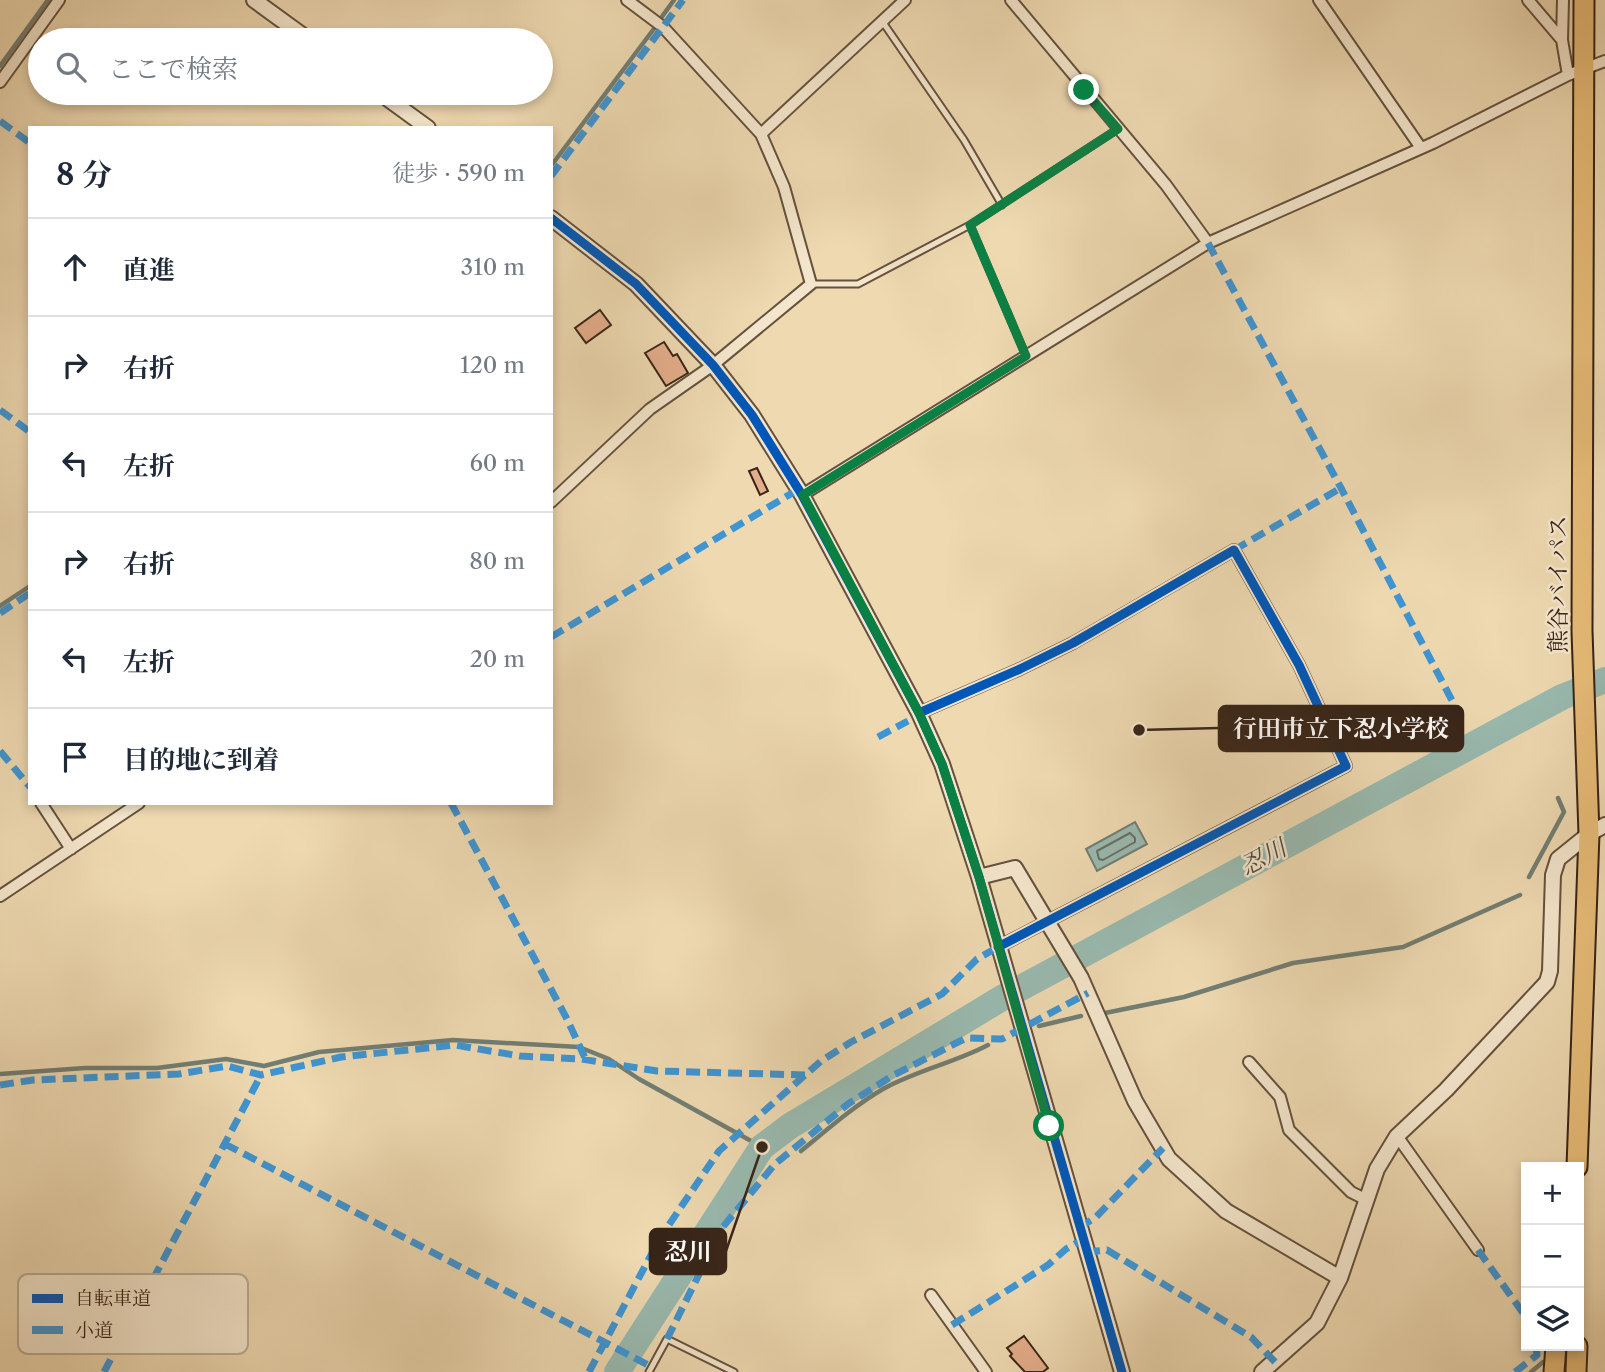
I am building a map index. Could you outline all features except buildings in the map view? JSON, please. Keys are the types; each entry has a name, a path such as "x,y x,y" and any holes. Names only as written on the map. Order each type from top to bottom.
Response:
{"highway":[{"name":"熊谷バイパス","path":"1577,1162 1597,830 1586,768 1582,631 1576,72 1584,0"},
{"path":"1554,1372 1556,1351"},
{"path":"1576,1372 1577,1351"}],"street":[{"path":"39,28 59,0"},
{"path":"254,0 292,28"},
{"path":"553,500 650,409 713,365 811,284 783,187 761,134 663,27 627,0"},
{"path":"761,134 905,0"},
{"path":"1010,0 1166,185 1208,243"},
{"path":"1319,0 1421,149"},
{"path":"1528,0 1562,40 1576,72"},
{"path":"1562,40 1563,0"},
{"path":"0,82 28,43"},
{"path":"803,495 1208,243 1421,149 1576,72 1605,61"},
{"path":"396,105 425,126"},
{"path":"553,220 636,284 713,365 752,415 803,495 919,713 942,764 979,877 1122,1372"},
{"path":"919,713 1073,643 1234,550 1299,665 1346,766 1050,926 998,947"},
{"path":"42,805 71,849"},
{"path":"0,896 136,805"},
{"path":"1262,1372 1318,1324 1340,1278 1377,1169 1398,1136 1446,1090 1547,982 1550,971 1553,875 1558,859 1597,830"},
{"path":"979,877 1015,868 1082,978 1135,1101 1169,1158 1226,1211 1340,1278"},
{"path":"1249,1062 1280,1097 1289,1130 1351,1192 1366,1199"},
{"path":"1398,1136 1478,1250"},
{"path":"931,1295 986,1372"}],"lane":[{"path":"883,21 964,140 1002,205"},
{"path":"811,284 858,284 970,225 1118,129"},
{"path":"970,225 1026,356"},
{"path":"649,1372 667,1339 734,1372"}],"water":[{"path":"1135,822 1147,844 1097,871 1086,849"}],"waterway":[{"path":"0,66 48,0"},
{"path":"661,18 674,0"},
{"path":"553,163 653,30"},
{"path":"0,606 28,587"},
{"name":"忍川","path":"617,1372 762,1147 790,1126 1002,998 1562,697 1605,680"},
{"path":"1529,877 1564,812 1558,798"},
{"path":"1105,1013 1184,997 1293,963 1403,947 1520,895"},
{"path":"1039,1026 1081,1016"},
{"path":"0,1074 85,1068 157,1068 226,1059 264,1066 319,1052 453,1040 579,1047 609,1059 639,1079 762,1147"},
{"path":"801,1151 851,1110 883,1089 988,1045"},
{"path":"1531,1372 1543,1362"}],"marked path":[{"path":"553,173 683,0"},
{"path":"0,121 28,142"},
{"path":"1208,243 1457,710"},
{"path":"0,410 28,431"},
{"path":"1234,550 1341,488"},
{"path":"553,636 799,489"},
{"path":"0,613 28,594"},
{"path":"878,737 908,721"},
{"path":"0,751 28,785"},
{"path":"452,805 567,1019 586,1060"},
{"path":"589,1372 660,1238 719,1151 821,1061 942,994 977,959 998,947"},
{"path":"667,1339 722,1228 775,1164 848,1104 892,1076 966,1038 1002,1039 1088,993"},
{"path":"0,1085 33,1080 179,1074 227,1066 261,1075 341,1057 455,1045 520,1056 581,1059 657,1071 805,1075"},
{"path":"156,1274 261,1075"},
{"path":"225,1144 652,1367"},
{"path":"1079,1228 1096,1217 1163,1148"},
{"path":"952,1325 1048,1265 1066,1249 1082,1240"},
{"path":"1086,1252 1107,1250 1251,1337 1275,1362"},
{"path":"1478,1250 1521,1310"},
{"path":"1515,1372 1537,1355 1537,1351"},
{"path":"104,1372 114,1354"}],"cycle path":[{"path":"553,220 636,284 713,365 752,415 802,495 919,713 942,764 979,877 1122,1372"},
{"path":"919,713 1073,643 1234,550 1299,665 1346,766 998,947"}],"place":[{"name":"行田市立下忍小学校","path":"1139,730"},
{"name":"忍川","path":"762,1147"}],"route":[{"path":"1049,1126 979,877 942,764 919,713 803,495 1026,356 970,225 1118,129 1084,90"}]}
